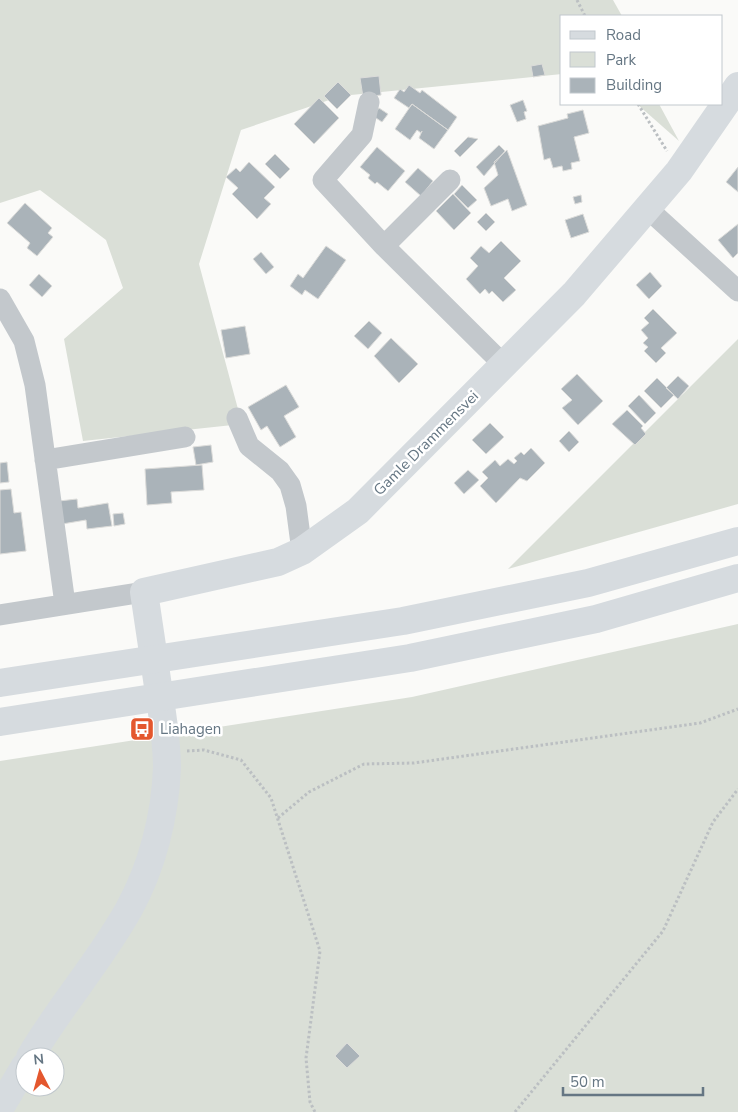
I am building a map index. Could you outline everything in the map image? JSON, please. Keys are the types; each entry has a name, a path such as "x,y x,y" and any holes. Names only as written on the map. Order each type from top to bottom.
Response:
{"main road":[{"name":"Gamle Drammensvei","path":"144,592 278,562 302,551 358,511 552,318 679,171 738,86"},
{"path":"0,683 403,621 588,583 738,540"},
{"path":"0,722 410,658 596,619 738,578"},
{"path":"37,1047 91,970 129,909 145,876 154,848 163,806 166,744 144,592"},
{"path":"0,1108 15,1083"}],"street":[{"path":"369,102 362,135 323,180 384,246 504,365"},
{"path":"384,246 450,180"},
{"path":"648,209 738,291"},
{"path":"0,299 24,341 35,385 65,604"},
{"path":"237,418 248,446 280,471 290,485 296,506 302,551"},
{"path":"45,460 185,438"},
{"name":"Gamle Drammensvei","path":"0,615 144,592"}],"path":[{"path":"577,0 584,15"},
{"path":"639,105 679,171"},
{"path":"278,818 310,792 364,764 414,763 700,723 738,709"},
{"path":"166,744 204,750 241,760 271,798 320,951 306,1058 310,1102 315,1112"},
{"path":"515,1112 663,930 713,822 738,789"}],"green space":[{"path":"0,0 613,0 621,15 560,15 560,74 341,96 241,130 199,264 242,424 83,441 64,339 123,288 106,240 40,190 0,203"},
{"path":"638,105 660,105 679,141"},
{"path":"738,339 738,504 508,569"},
{"path":"738,624 738,1112 0,1112 0,761 412,697"}],"building":[{"path":"542,64 545,75 533,77 531,66"},
{"path":"379,76 381,95 363,97 360,78"},
{"path":"338,82 351,95 337,109 324,96"},
{"path":"409,85 420,93 422,90 457,117 448,130 412,104 409,108 394,98 400,89 404,92"},
{"path":"319,98 339,118 314,144 294,124"},
{"path":"523,100 527,111 524,112 526,119 517,122 510,105"},
{"path":"412,104 448,130 434,149 419,138 422,131 421,133 417,130 410,140 395,129"},
{"path":"379,108 388,114 382,122 373,116"},
{"path":"583,110 589,133 574,137 580,161 571,163 572,169 563,171 562,166 553,168 550,158 544,160 538,126 568,118 567,114"},
{"path":"468,137 478,139 460,157 454,151"},
{"path":"499,145 505,151 484,176 476,167"},
{"path":"377,147 405,171 388,191 377,182 375,184 368,178 370,175 360,167"},
{"path":"507,150 527,205 512,211 508,199 491,206 484,188 498,175 494,162"},
{"path":"275,154 290,169 280,179 265,164"},
{"path":"249,162 275,187 264,198 271,204 257,219 232,194 238,188 226,177 236,168 240,172"},
{"path":"738,167 738,192 726,182"},
{"path":"418,168 433,181 421,196 405,182"},
{"path":"462,185 477,200 468,208 454,194"},
{"path":"453,194 471,213 454,230 436,211"},
{"path":"581,195 582,202 575,204 573,197"},
{"path":"25,203 52,228 48,233 53,237 37,256 27,248 30,243 7,223"},
{"path":"486,213 495,222 486,231 477,222"},
{"path":"583,214 589,232 571,238 565,220"},
{"path":"738,224 738,253 733,258 718,240"},
{"path":"501,241 521,261 504,278 516,290 503,302 492,291 489,294 485,289 480,294 466,279 478,266 470,258 481,246 489,253"},
{"path":"326,246 346,260 318,299 305,290 302,295 290,286 298,274 303,278"},
{"path":"261,252 274,267 266,274 253,259"},
{"path":"650,272 662,286 649,299 636,285"},
{"path":"39,274 52,286 42,297 29,285"},
{"path":"653,309 677,333 661,348 666,353 656,363 644,351 648,347 643,343 648,338 641,330 649,323 644,318"},
{"path":"369,321 382,333 368,349 354,336"},
{"path":"245,326 250,354 226,358 221,330"},
{"path":"391,338 418,364 399,383 374,356"},
{"path":"577,374 603,401 578,425 562,408 572,400 561,389"},
{"path":"678,376 689,386 678,399 666,388"},
{"path":"657,378 674,395 661,408 644,391"},
{"path":"286,385 299,407 284,416 296,437 280,447 267,426 261,430 248,407"},
{"path":"639,395 656,413 645,424 628,406"},
{"path":"627,410 643,426 641,428 646,434 635,445 612,424"},
{"path":"490,423 504,437 486,454 472,440"},
{"path":"569,431 579,442 569,452 559,441"},
{"path":"211,445 213,462 196,465 193,447"},
{"path":"531,448 545,463 527,481 520,478 496,503 480,486 488,478 482,472 495,460 500,466 508,459 514,464 517,461 514,458 521,452 524,455"},
{"path":"7,462 9,482 0,483 0,463"},
{"path":"202,465 204,490 171,492 172,503 147,505 145,469"},
{"path":"468,470 479,480 464,494 454,483"},
{"path":"11,489 14,513 21,512 26,551 0,554 0,490"},
{"path":"77,499 78,508 108,503 112,526 87,529 86,520 62,524 59,501"},
{"path":"123,513 125,524 114,526 113,514"},
{"path":"347,1043 360,1056 347,1068 335,1056"}],"place":[{"name":"Liahagen","path":"142,729"}]}
